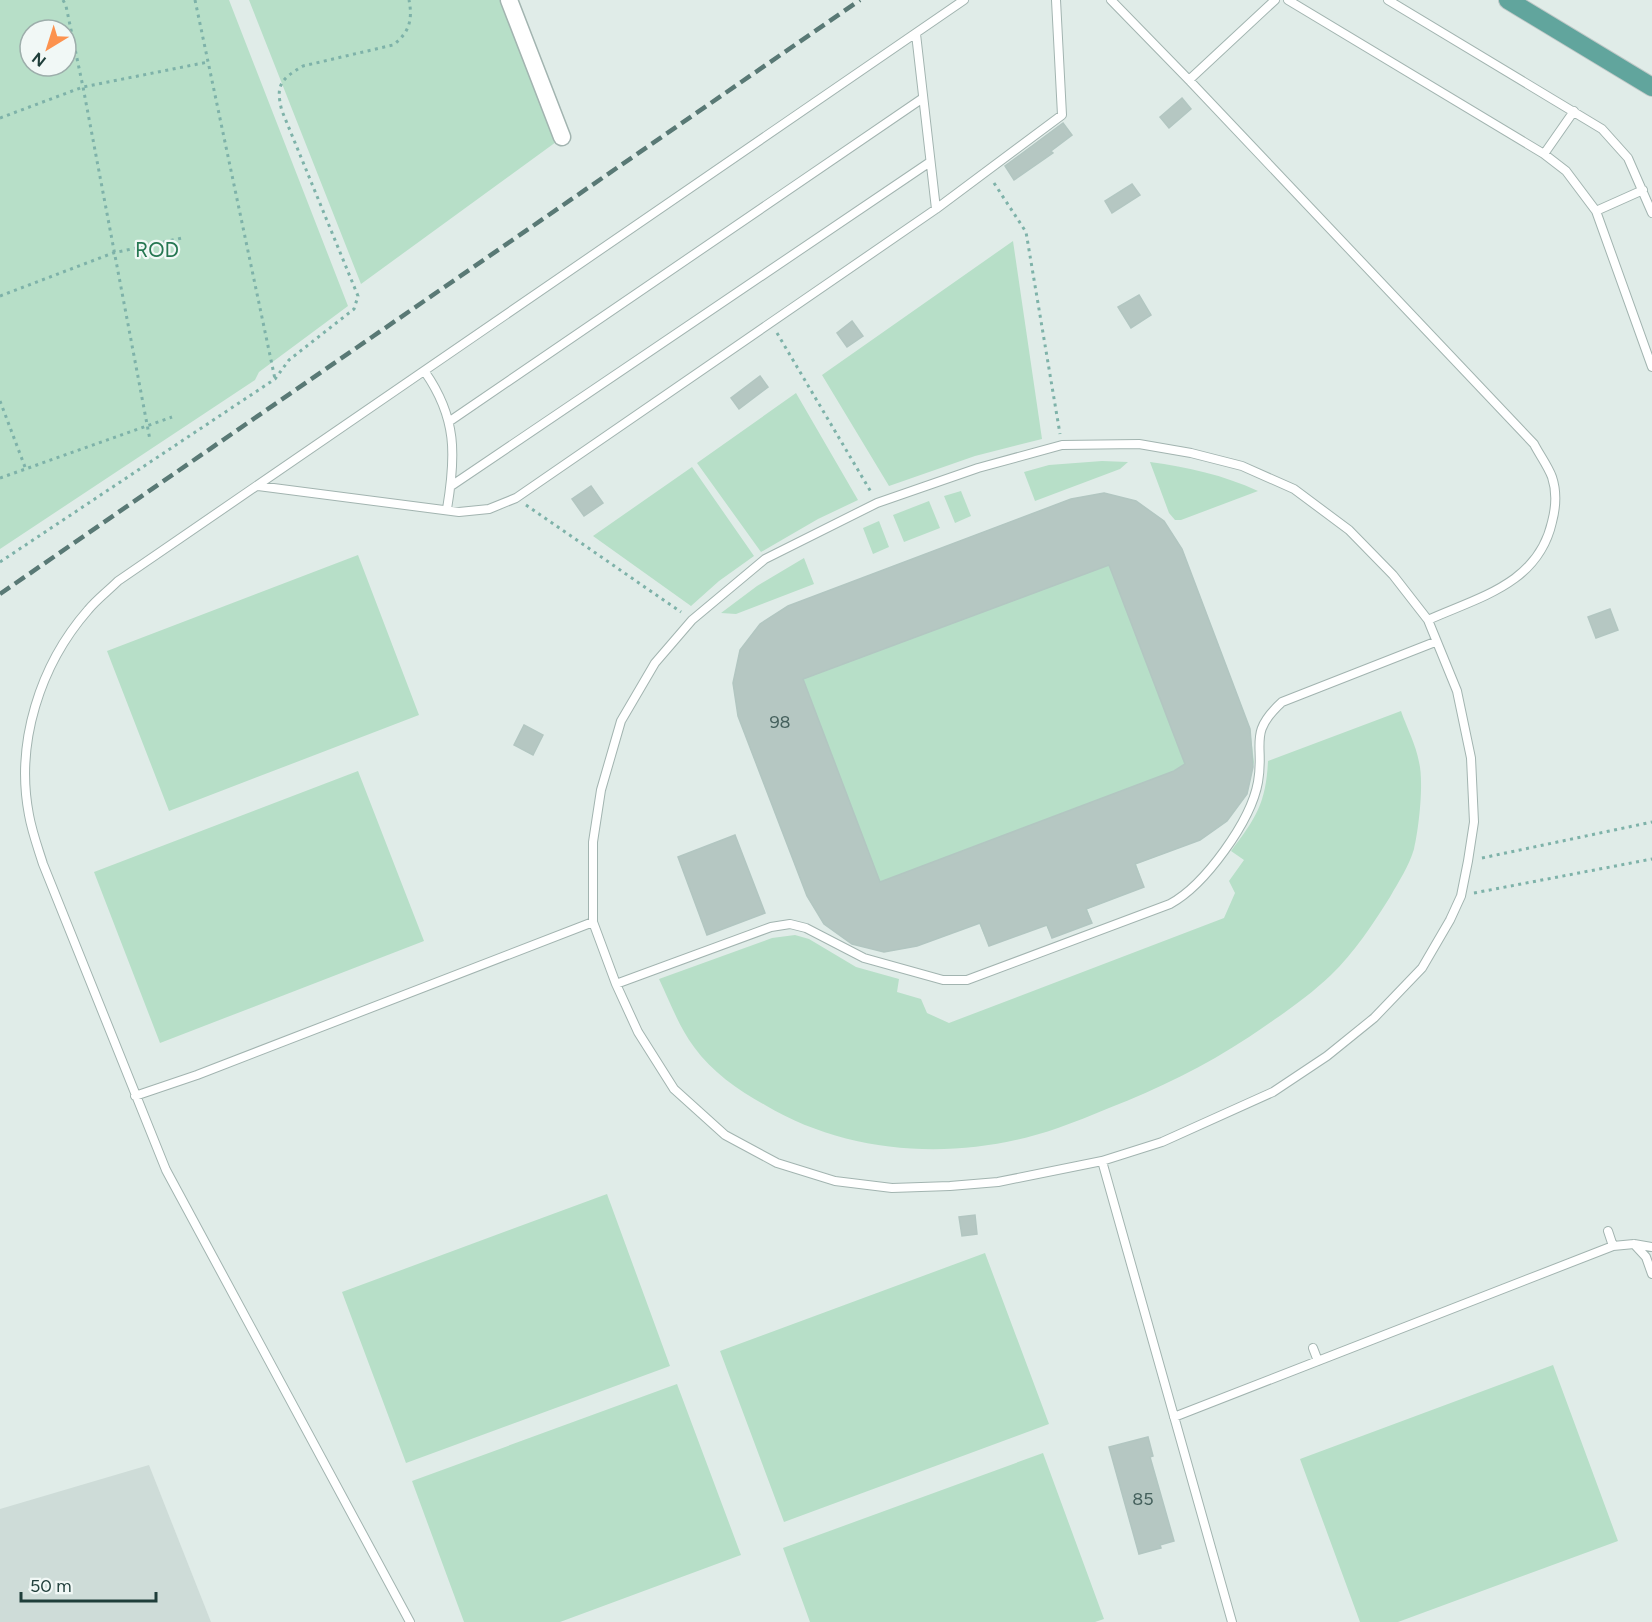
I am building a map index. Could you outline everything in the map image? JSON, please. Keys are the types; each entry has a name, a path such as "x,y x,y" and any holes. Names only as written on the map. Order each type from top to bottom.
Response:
{"main road":[{"path":"1508,0 1652,87"}],"street":[{"path":"509,0 562,137"}],"lane":[{"path":"410,1622 166,1170 43,864 29,815 26,771 29,727 42,684 64,642 88,609 118,581 964,0"},
{"path":"258,486 459,512 489,509 516,498 936,209 1062,115 1056,0"},
{"path":"1111,0 1534,444 1551,477 1556,506 1548,539 1533,564 1510,583 1428,620"},
{"path":"1189,80 1275,0"},
{"path":"1288,0 1544,154 1566,171 1596,210 1652,368"},
{"path":"1388,0 1602,129 1628,158 1652,213"},
{"path":"916,34 936,209"},
{"path":"450,421 923,98"},
{"path":"1544,154 1574,111"},
{"path":"451,486 930,162"},
{"path":"1596,210 1643,190"},
{"path":"424,372 439,392 450,421 453,456 447,509"},
{"path":"1139,444 1191,453 1242,466 1294,489 1349,530 1393,575 1428,620 1435,642 1457,691 1471,758 1474,822 1461,896 1422,968 1374,1018 1327,1056 1274,1092 1162,1142 1102,1161 998,1182 892,1188 835,1181 777,1164 725,1135 674,1089 638,1032 616,984 593,922 593,842 601,790 621,721 655,663 692,620 765,559 877,503 978,468 1062,445 1139,444"},
{"path":"616,984 771,927 790,924 816,932 864,958 943,980 967,980 1170,903 1183,897 1200,880 1228,844 1248,812 1258,782 1260,731 1268,715 1282,702 1435,642"},
{"path":"135,1096 197,1075 593,922"},
{"path":"1102,1161 1232,1622"},
{"path":"1608,1231 1613,1246"},
{"path":"1174,1418 1613,1246 1634,1244 1652,1247"},
{"path":"1634,1244 1646,1257 1652,1274"},
{"path":"1313,1348 1318,1361"}],"path":[{"path":"63,0 83,87 150,440"},
{"path":"195,0 275,379"},
{"path":"0,562 275,379 289,360 354,309 358,296 282,111 277,93 282,82 303,66 393,45 409,28 412,14 409,0"},
{"path":"0,118 83,87 208,62"},
{"path":"986,172 1026,232 1062,445"},
{"path":"0,296 113,253 182,238"},
{"path":"771,323 877,503"},
{"path":"0,401 25,468"},
{"path":"0,478 172,417"},
{"path":"516,498 692,620"},
{"path":"1468,861 1652,822"},
{"path":"1461,896 1652,859"}],"shaded area":[{"path":"149,1465 211,1622 0,1622 0,1509"}],"green space":[{"name":"ROD","path":"0,0 229,0 348,306 259,372 255,380 0,549"},
{"path":"249,0 500,0 556,142 361,284"},
{"path":"1013,241 1042,439 975,456 889,486 822,375"},
{"path":"796,393 858,500 818,519 761,552 697,463"},
{"path":"1102,461 1128,462 1120,469 1035,501 1024,472 1049,465"},
{"path":"1150,462 1205,472 1258,491 1181,520 1175,520 1169,513"},
{"path":"692,467 754,556 719,581 691,606 593,536"},
{"path":"961,491 971,516 955,523 944,496"},
{"path":"1104,493 1136,501 1164,521 1182,549 1250,729 1254,762 1247,794 1227,821 1200,840 1136,864 1144,887 1087,909 1092,923 1052,938 1046,925 989,946 979,923 917,946 884,952 852,944 824,924 807,896 738,716 733,683 740,650 760,624 788,606 1071,499"},
{"path":"929,501 940,528 904,542 893,515"},
{"path":"879,521 889,547 873,554 863,528"},
{"path":"358,555 419,715 169,811 107,651"},
{"path":"804,558 814,584 736,614 721,613 757,586"},
{"path":"1401,711 1416,749 1420,771 1420,805 1416,840 1407,867 1390,897 1355,948 1312,992 1232,1048 1163,1085 1064,1126 1022,1139 985,1146 947,1149 871,1144 834,1135 799,1122 765,1105 735,1087 717,1072 701,1056 679,1023 659,979 772,938 795,935 809,939 856,967 899,979 897,992 921,999 927,1013 949,1023 1224,918 1235,893 1229,881 1244,860 1231,851 1258,809 1265,788 1268,761"},
{"path":"358,771 424,941 160,1043 94,872"},
{"path":"607,1194 670,1366 406,1463 342,1292"},
{"path":"985,1253 1049,1424 784,1522 720,1351"},
{"path":"1553,1365 1618,1541 1398,1622 1360,1622 1300,1459"},
{"path":"677,1384 741,1555 560,1622 464,1622 412,1481"},
{"path":"1043,1453 1104,1619 1095,1622 810,1622 783,1548"}],"building":[{"path":"1182,98 1191,109 1169,128 1160,117"},
{"path":"1063,123 1072,135 1051,151 1053,153 1014,180 1005,166"},
{"path":"1132,184 1140,195 1112,213 1105,201"},
{"path":"1139,295 1151,315 1131,328 1118,307"},
{"path":"852,321 863,336 847,347 837,333"},
{"path":"760,376 768,387 739,409 731,398"},
{"path":"591,486 603,503 584,516 572,499"},
{"path":"1104,493 1136,501 1164,521 1182,549 1250,729 1253,767 1247,794 1227,821 1200,840 1135,864 1144,887 1086,909 1092,923 1052,938 1047,925 989,946 980,923 917,946 884,952 852,944 824,924 807,896 738,716 733,683 740,650 760,624 788,606 1071,499","holes":["1109,565 1185,764 1174,771 880,882 803,679"]},
{"path":"1610,609 1618,630 1596,638 1588,617"},
{"path":"524,725 543,735 533,755 514,745"},
{"path":"735,835 765,913 707,935 678,857"},
{"path":"975,1215 977,1234 962,1236 959,1217"},
{"path":"1148,1437 1153,1456 1150,1457 1174,1541 1160,1545 1161,1548 1139,1554 1109,1447"}],"railway":[{"path":"0,594 860,0"}]}
